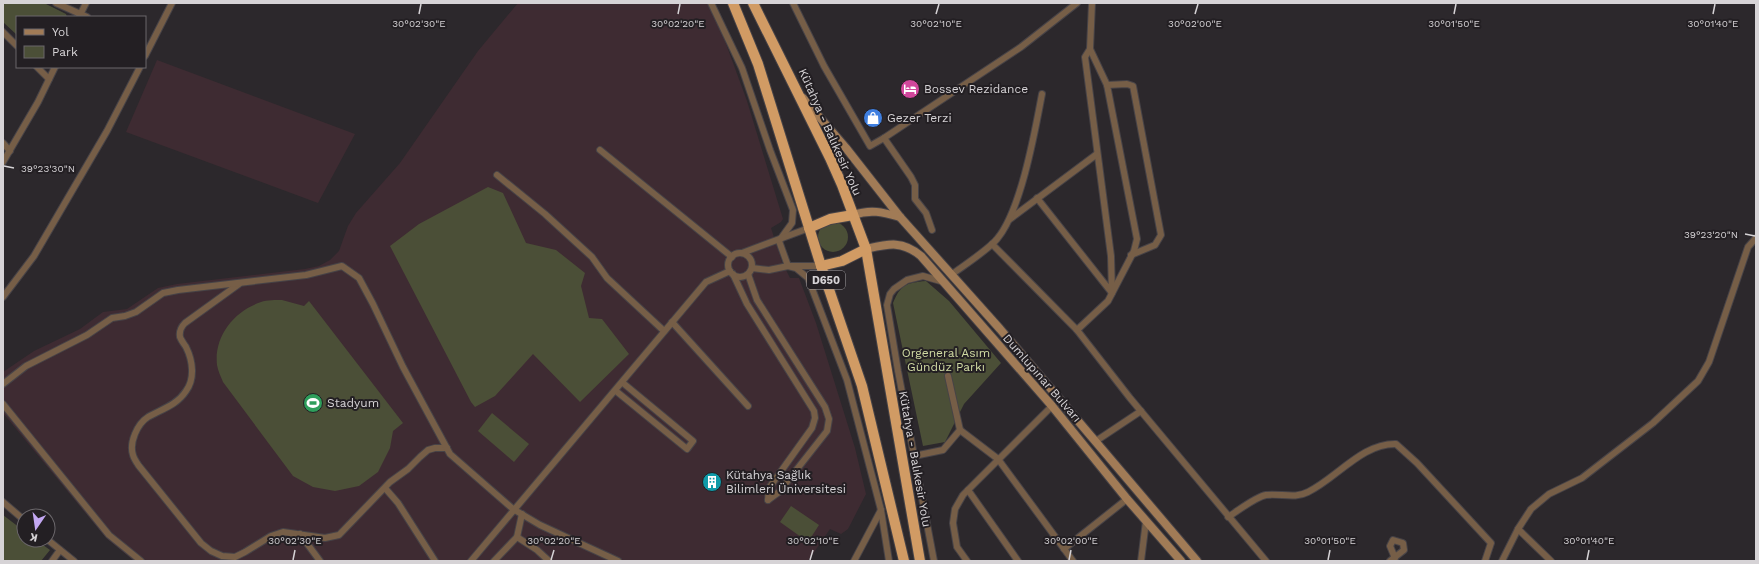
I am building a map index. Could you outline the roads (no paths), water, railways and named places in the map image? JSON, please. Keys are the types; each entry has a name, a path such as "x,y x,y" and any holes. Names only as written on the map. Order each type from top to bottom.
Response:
{"highway":[{"name":"D650","path":"733,3 760,70 809,228 816,266 862,386 904,561"},
{"name":"Kütahya - Balıkesir Yolu","path":"753,3 799,93 842,185 866,249 920,561"},
{"path":"809,228 830,219 853,215"},
{"path":"816,266 842,262 866,249"}],"main road":[{"name":"Dumlupınar Bulvarı","path":"799,93 846,148 900,217 1096,441 1197,561"},
{"path":"853,215 866,211 881,212 900,217"},
{"name":"Dumlupınar Bulvarı","path":"866,249 892,244 907,246 921,256 1052,406 1127,499 1181,561"}],"street":[{"path":"56,3 80,16 86,3"},
{"path":"148,45 172,3"},
{"path":"711,3 742,68 770,150 793,210 792,223 778,241"},
{"path":"793,3 824,66 870,146 1021,47 1077,3"},
{"path":"1077,330 1108,301 1131,255 1137,239 1107,85 1090,49 1092,3"},
{"path":"3,32 16,45"},
{"path":"1090,49 1085,57 1096,154 1111,256 1112,293"},
{"path":"39,68 49,79"},
{"path":"3,162 38,102 54,68"},
{"path":"3,297 34,256 106,132 139,68"},
{"path":"1107,85 1127,84 1133,86 1161,235 1155,245 1131,255"},
{"path":"951,275 997,240 1010,219 1030,147 1042,94"},
{"path":"884,138 911,177 915,185 915,199 926,213 932,230"},
{"path":"3,143 10,151"},
{"path":"600,150 732,257"},
{"path":"1010,219 1096,154"},
{"path":"497,175 545,214 592,257 607,278 664,331"},
{"path":"1037,198 1112,293"},
{"path":"748,274 757,300 812,386 825,408 829,419 826,431 815,447 779,492 768,500 770,488 812,428 815,418 814,411 747,304 729,264 732,257 735,255 742,254 778,241 809,228"},
{"path":"1502,561 1518,529 1531,509 1549,494 1582,478 1653,422 1698,381 1709,362 1748,247 1756,238"},
{"path":"778,241 788,266"},
{"path":"992,244 1077,330 1141,411 1266,561"},
{"path":"471,561 513,509 623,383 664,331 706,282 732,273 740,277 748,274 752,268 751,260 742,254"},
{"path":"3,384 26,366 87,336 112,318 136,312 163,293 306,275 342,266 359,278 450,454 513,509 540,525 618,561"},
{"path":"788,266 796,268 808,278 847,380 881,510 889,561"},
{"path":"752,268 769,270 788,266 816,266"},
{"path":"808,278 816,266"},
{"path":"934,561 898,371 888,310 888,300 894,289 900,284 915,277 923,276 944,282"},
{"path":"240,283 185,322 181,327 180,336 187,348 191,368 192,379 190,386 179,400 147,418 140,425 135,433 132,445 133,455 151,481 193,535 211,551 222,556 235,557 278,533 283,532 325,538 339,535 385,488 428,450 435,448 447,448"},
{"path":"672,322 748,406"},
{"path":"948,376 960,430 998,459 1073,561"},
{"path":"616,391 687,449 693,441 623,383"},
{"path":"3,404 109,535 140,561"},
{"path":"967,561 957,547 953,523 955,509 963,495 1052,406"},
{"path":"1096,441 1141,411"},
{"path":"914,456 943,450 960,430"},
{"path":"1228,517 1264,496 1280,494 1293,496 1308,493 1375,446 1396,444 1417,462 1491,543 1485,561"},
{"path":"385,488 398,503 435,561"},
{"path":"968,490 1018,561"},
{"path":"1064,549 1127,499"},
{"path":"3,502 16,513"},
{"path":"854,561 881,510"},
{"path":"494,561 518,537 522,514"},
{"path":"1141,561 1146,521"},
{"path":"1518,529 1551,561"},
{"path":"300,534 320,561"},
{"path":"518,537 538,550 549,561"},
{"path":"56,547 74,561"},
{"path":"52,561 60,550"}],"place":[{"name":"Bossev Rezidance","path":"910,89"},
{"name":"Gezer Terzi","path":"873,118"},
{"name":"Stadyum","path":"313,403"},
{"name":"Kütahya Sağlık Bilimleri Üniversitesi","path":"712,482"}],"park label":[{"name":"Orgeneral Asım Gündüz Parkı","path":"946,360"}]}
